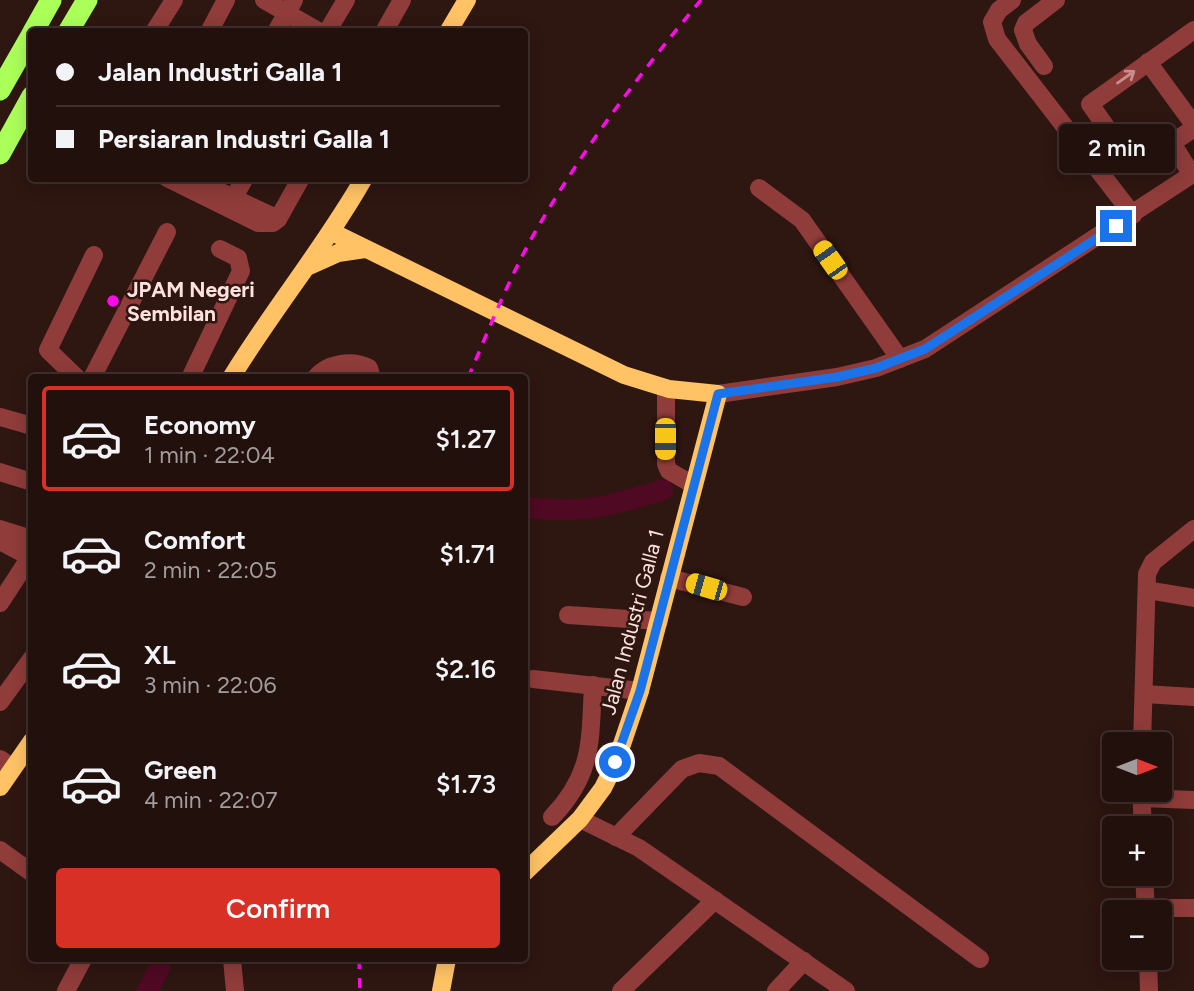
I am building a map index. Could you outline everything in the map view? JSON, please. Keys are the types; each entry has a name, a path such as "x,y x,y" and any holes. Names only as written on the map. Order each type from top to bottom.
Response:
{"highway":[{"path":"35,28 51,0"},
{"path":"70,28 87,0"},
{"path":"0,90 28,40"},
{"path":"0,154 28,103"}],"main road":[{"path":"450,28 467,0"},
{"path":"235,374 332,232 362,182"},
{"path":"352,200 360,246"},
{"path":"332,232 624,375 666,388 718,394"},
{"path":"306,267 360,246"},
{"name":"Jalan Industri Galla 1","path":"528,869 580,820 603,788 615,762 640,691 692,484 718,394"},
{"path":"0,788 6,764 28,745"},
{"path":"441,991 446,962"}],"street":[{"path":"157,28 174,0"},
{"path":"211,28 226,0"},
{"path":"264,0 290,7 315,28"},
{"path":"329,28 346,0"},
{"path":"386,28 402,0"},
{"path":"1013,0 999,10 992,22 997,39 1133,215"},
{"path":"1044,66 1027,44 1023,30 1026,23 1055,0"},
{"path":"278,28 290,7"},
{"path":"1063,125 1194,30"},
{"path":"1090,104 1130,161 1136,164 1141,164 1172,143 1194,127 1148,62"},
{"path":"718,394 837,377 925,349 1193,174 1172,143"},
{"path":"192,182 258,223 273,223 278,219 299,182"},
{"path":"193,182 278,219"},
{"path":"234,198 243,182"},
{"path":"759,188 802,220 900,359"},
{"path":"94,374 167,232"},
{"path":"192,374 241,271 238,258 220,249"},
{"path":"74,374 48,350 94,255"},
{"path":"318,374 336,372 360,363 369,368 371,374"},
{"path":"666,388 666,464 669,471 692,484"},
{"path":"0,417 28,425"},
{"path":"0,472 28,481"},
{"path":"0,529 28,538"},
{"path":"1142,732 1147,574 1153,562 1194,529"},
{"path":"0,541 28,556"},
{"path":"0,603 28,562"},
{"path":"669,578 743,597"},
{"path":"1147,590 1194,598"},
{"path":"568,615 659,621"},
{"path":"0,702 28,664"},
{"path":"533,679 640,691"},
{"path":"552,817 573,794 585,769 593,685"},
{"path":"1144,694 1194,697"},
{"path":"616,837 682,769 699,763 719,766 980,959"},
{"path":"1172,798 1194,800"},
{"path":"580,820 639,848 846,991"},
{"path":"0,850 28,870"},
{"path":"621,991 715,900"},
{"path":"1172,909 1194,908"},
{"path":"776,991 804,961"},
{"path":"66,991 81,962"},
{"path":"232,962 235,991"},
{"path":"1148,970 1149,991"}],"waterway":[{"path":"528,507 563,510 595,508 663,490"},
{"path":"147,991 159,969 160,962"}],"railway":[{"path":"470,374 518,264 556,197 615,110 701,0"},
{"path":"359,962 360,991"}],"place":[{"name":"JPAM Negeri Sembilan","path":"113,301"}],"route":[{"path":"615,762 640,691 692,484 718,394 837,377 876,368 925,349 1116,226"}]}
